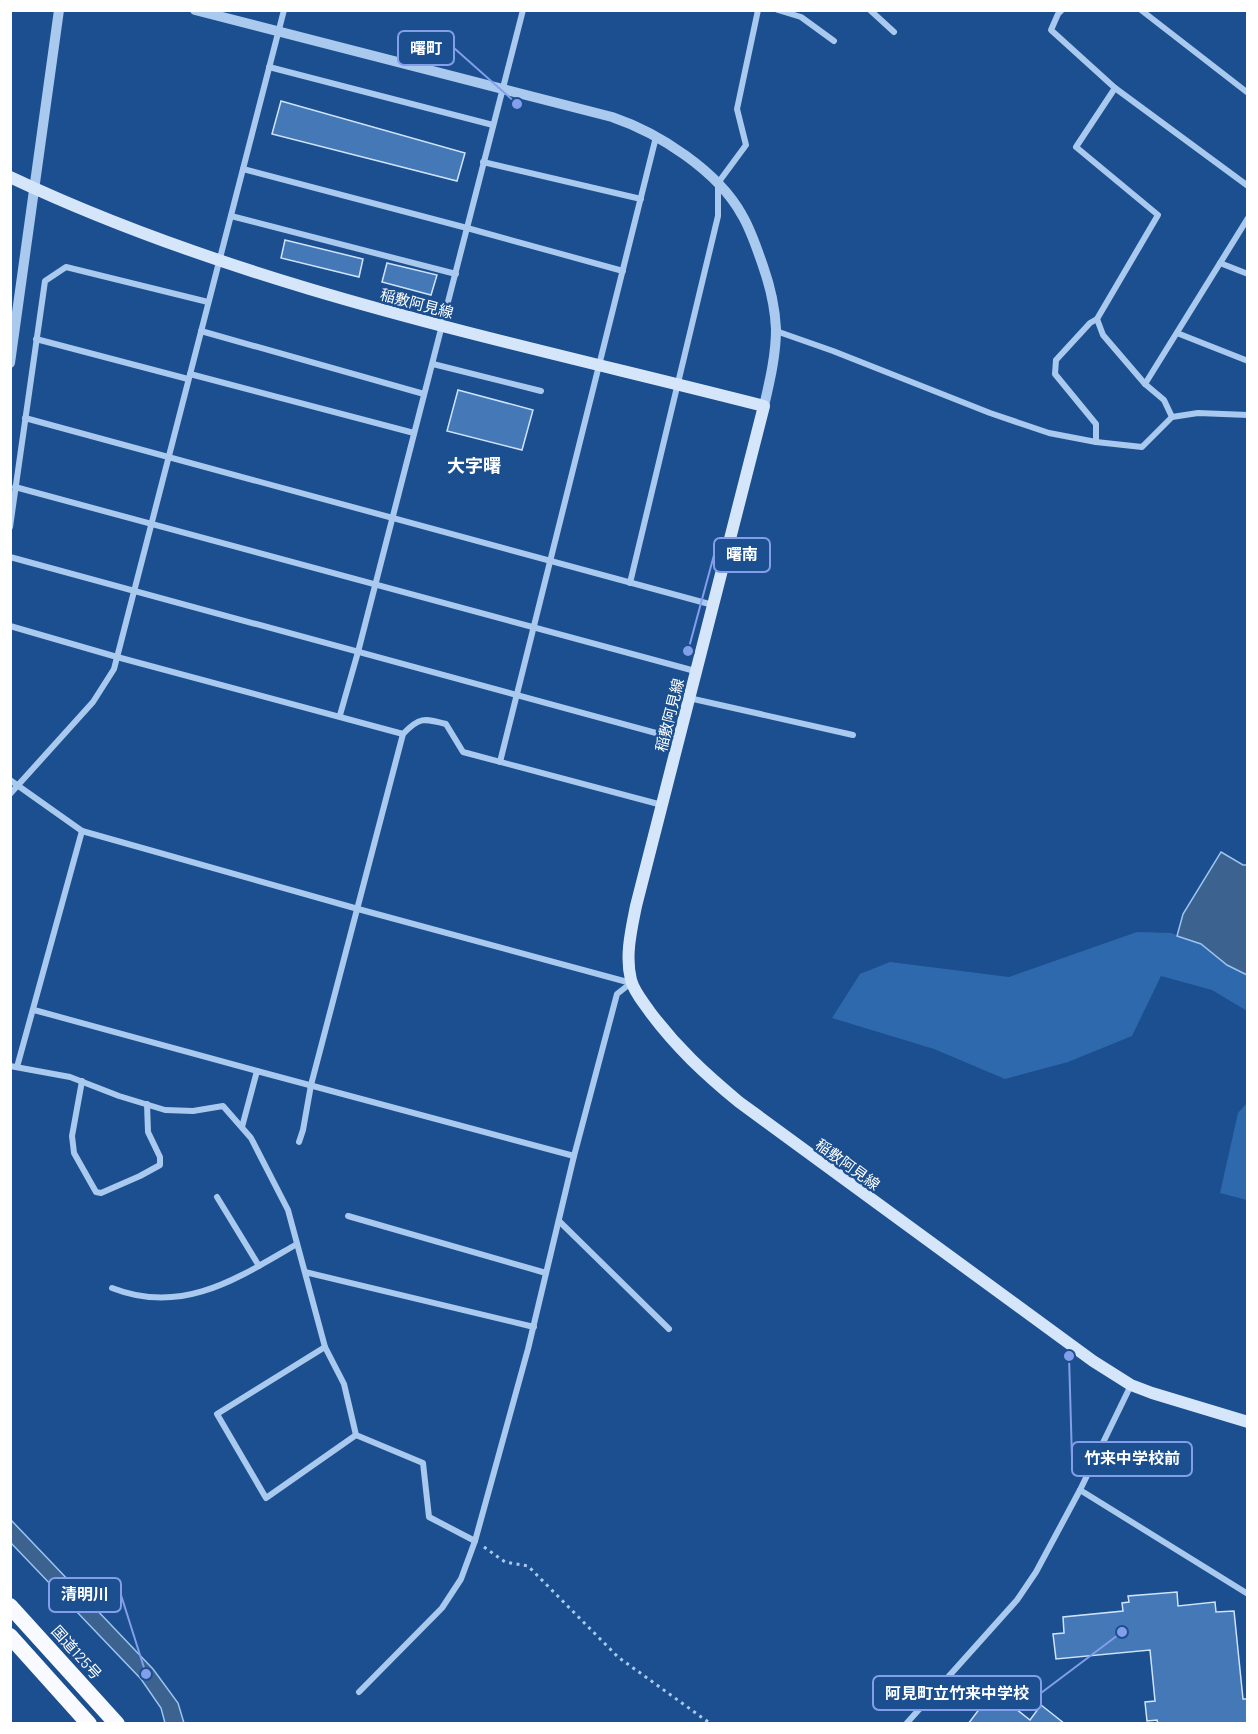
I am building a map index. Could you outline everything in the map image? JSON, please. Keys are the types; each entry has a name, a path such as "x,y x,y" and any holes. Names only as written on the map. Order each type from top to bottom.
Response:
{"highway":[{"name":"国道125号","path":"10,1606 117,1724"},
{"path":"10,1636 89,1724"}],"main road":[{"name":"稲敷阿見線","path":"10,177 110,220 219,261 335,297 764,406 636,906 628,961 632,983 675,1045 739,1102 1093,1361 1131,1385 1248,1422"}],"street":[{"path":"10,363 59,10"},
{"path":"195,10 612,117 637,125 679,150 718,183 742,214 757,248 774,306 776,331 772,372 764,406"},
{"path":"10,794 13,783 93,702 114,669 284,10"},
{"path":"340,715 433,364 523,10"},
{"path":"630,583 718,216 718,183 746,145 737,109 758,10"},
{"path":"778,10 801,17 834,41"},
{"path":"870,10 894,32"},
{"path":"1062,10 1051,30 1115,88 1248,186"},
{"path":"1141,10 1248,93"},
{"path":"269,67 493,125"},
{"path":"1096,442 1096,424 1055,374 1056,360 1089,323 1097,319 1158,215 1076,147 1115,88"},
{"path":"500,762 656,136"},
{"path":"483,162 641,199"},
{"path":"243,170 623,271"},
{"path":"231,216 456,274"},
{"path":"1146,384 1248,218"},
{"path":"1220,262 1248,274"},
{"path":"10,527 45,280 66,267 208,302"},
{"path":"1097,319 1102,335 1146,384 1164,400 1172,417"},
{"path":"201,331 424,394"},
{"path":"776,331 990,413 1049,433 1096,442 1142,447 1172,417 1198,413 1248,415"},
{"path":"1177,333 1248,361"},
{"path":"36,339 414,433"},
{"path":"433,364 541,391"},
{"path":"25,418 712,605"},
{"path":"15,487 695,671"},
{"path":"10,557 678,738"},
{"path":"10,626 403,734"},
{"path":"688,698 853,735"},
{"path":"299,1142 311,1085 403,734 414,722 429,719 446,724 463,752 663,805"},
{"path":"13,783 82,831 632,983"},
{"path":"82,831 34,1010 14,1067 70,1077 165,1110 193,1111 223,1106 251,1138 288,1210 325,1347 344,1384 356,1435"},
{"path":"359,1692 442,1608 461,1579 475,1541 534,1327 574,1156 616,994 632,983"},
{"path":"34,1010 574,1156"},
{"path":"242,1127 257,1071"},
{"path":"82,1081 72,1136 74,1153 96,1192 101,1193 160,1165 160,1157 148,1132 147,1104"},
{"path":"218,1197 259,1266"},
{"path":"348,1216 546,1273"},
{"path":"559,1221 669,1329"},
{"path":"112,1288 130,1295 150,1298 186,1296 217,1288 297,1244"},
{"path":"305,1272 534,1327"},
{"path":"325,1347 217,1414 266,1498 356,1435"},
{"path":"906,1724 1017,1600 1036,1572 1080,1490 1131,1385"},
{"path":"356,1435 423,1463 429,1516 475,1541"},
{"path":"1080,1490 1248,1594"}],"path":[{"path":"475,1541 505,1562 528,1566 618,1657 711,1724"}],"shaded area":[{"path":"1221,852 1247,865 1247,975 1227,965 1201,944 1177,936 1183,914"},
{"path":"1137,932 1171,933 1201,944 1227,965 1247,975 1247,1011 1212,990 1161,976 1132,1036 1068,1062 1005,1079 934,1049 832,1018 860,974 890,962 1009,977"},
{"path":"1247,1103 1247,1200 1220,1193 1238,1113"},
{"path":"11,1520 153,1669 178,1703 184,1723 165,1723 161,1708 141,1679 11,1543"}],"building":[{"path":"281,101 465,153 457,181 272,134"},
{"path":"285,240 363,259 359,277 281,258"},
{"path":"387,263 437,275 431,295 382,282"},
{"path":"458,390 533,410 522,450 447,431"},
{"path":"1177,1592 1178,1606 1215,1602 1216,1612 1234,1611 1243,1699 1248,1699 1248,1724 1158,1724 1157,1720 1147,1721 1145,1702 1155,1701 1150,1650 1056,1659 1053,1634 1064,1633 1063,1617 1123,1611 1122,1603 1129,1602 1128,1596"},
{"path":"993,1691 1030,1720 1041,1705 1065,1724 968,1724"}],"place":[{"name":"曙町","path":"517,104"},
{"name":"曙南","path":"688,651"},
{"name":"竹来中学校前","path":"1069,1356"},
{"name":"阿見町立竹来中学校","path":"1122,1632"},
{"name":"清明川","path":"146,1674"}],"district":[{"name":"大字曙","path":"474,465"}]}
